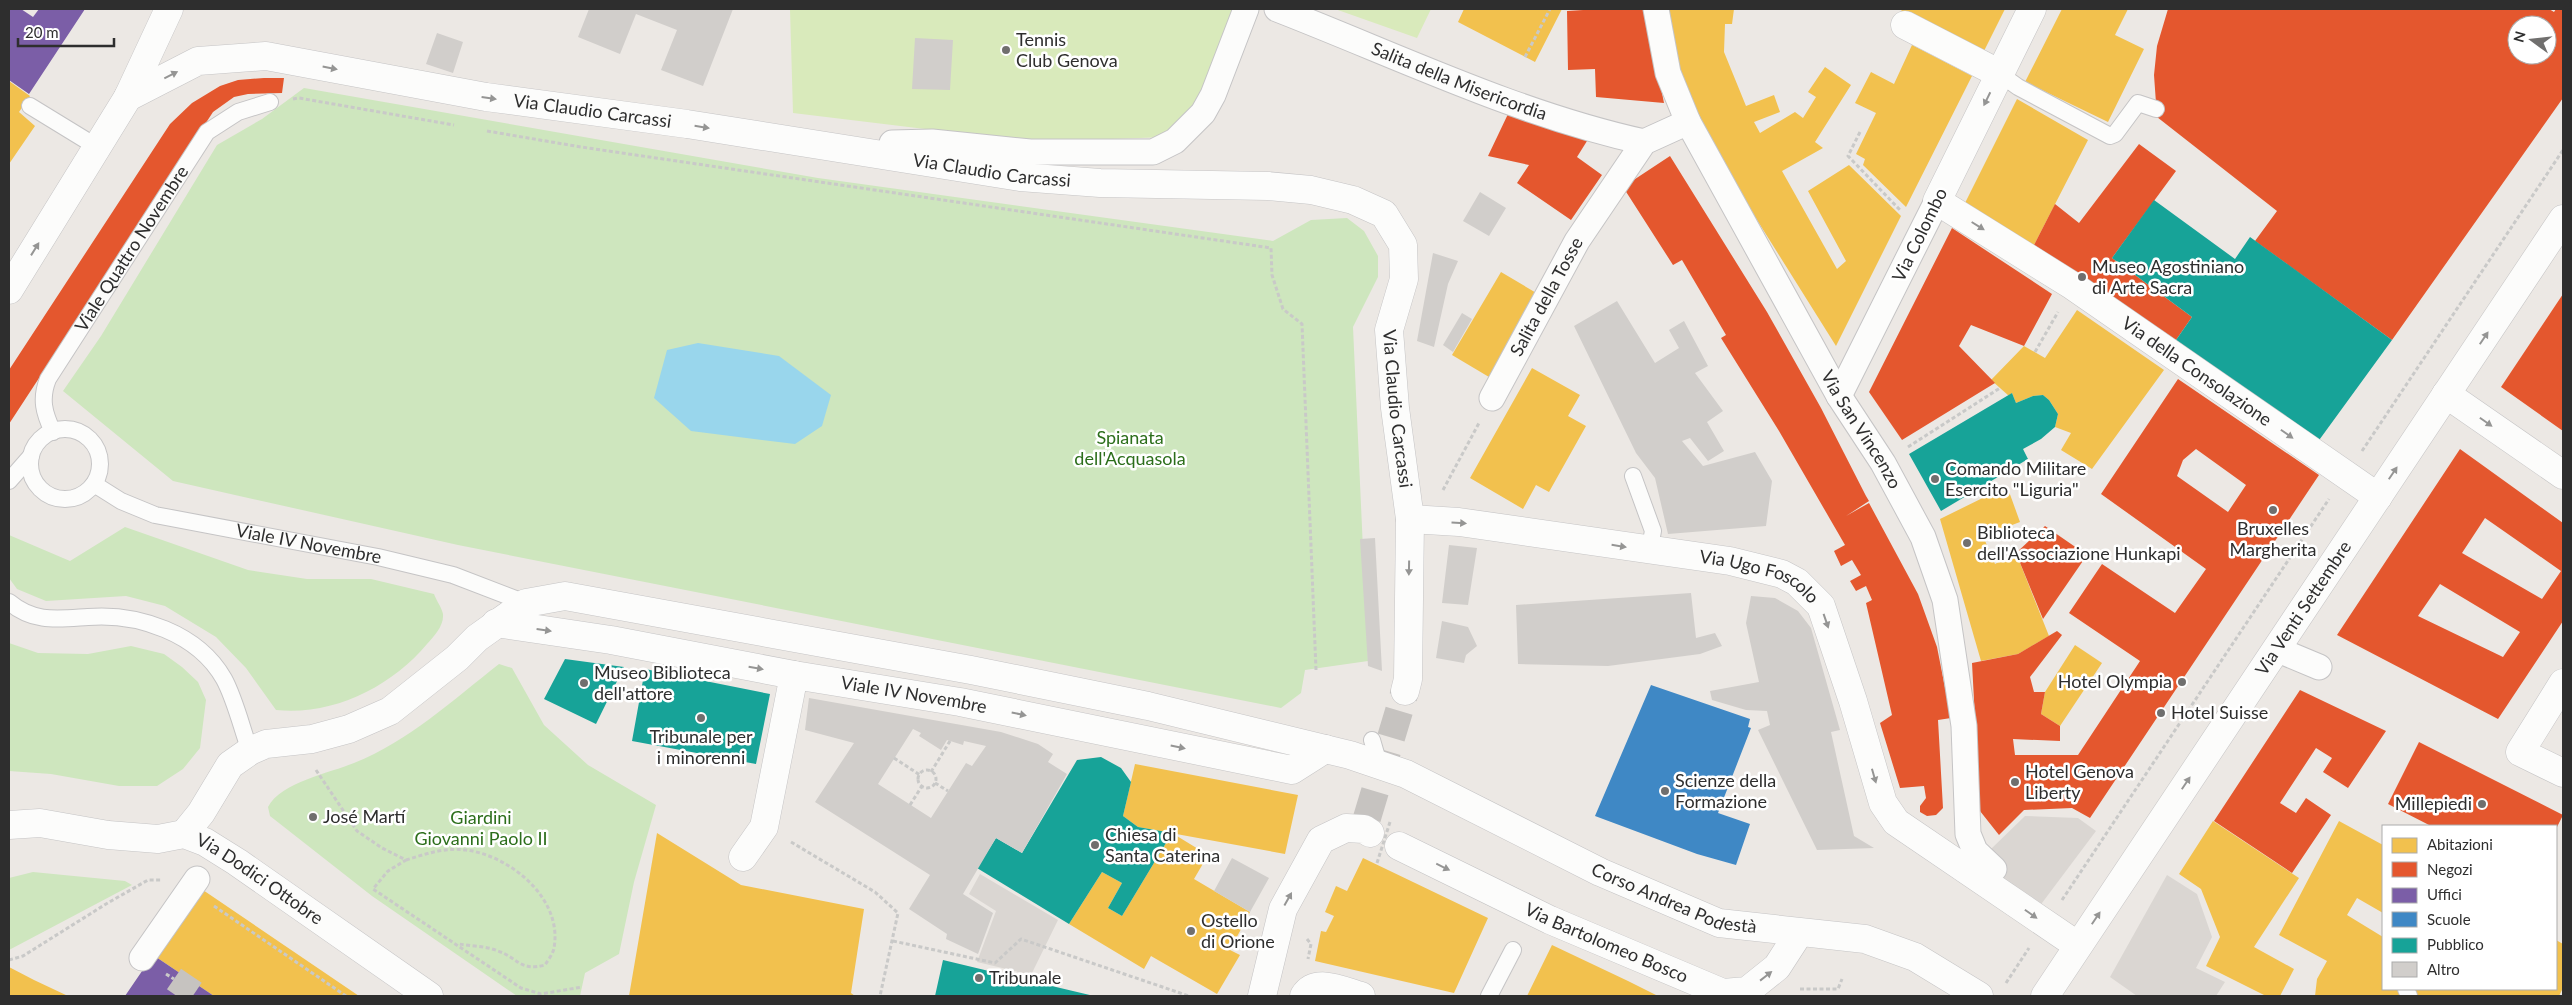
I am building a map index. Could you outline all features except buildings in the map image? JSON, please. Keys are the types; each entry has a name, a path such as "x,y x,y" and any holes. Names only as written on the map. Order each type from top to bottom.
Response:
{"street":[{"path":"9,290 128,96 168,9"},
{"path":"892,143 932,142 1030,152 1153,152 1175,141 1203,113 1213,96 1246,9"},
{"name":"Salita della Misericordia","path":"1277,9 1513,104 1601,133 1644,142"},
{"name":"Via San Vincenzo","path":"1656,9 1668,73 1688,122 1840,396 1883,463 1923,537 1945,600 1964,726 1968,834 1975,851 1992,878 2046,924 2077,945"},
{"name":"Via Colombo","path":"1840,396 2032,9"},
{"path":"1906,25 2000,74"},
{"name":"Via Claudio Carcassi","path":"128,96 198,61 266,56 486,97 687,124 1020,177 1100,183 1268,186 1311,190 1352,200 1384,214 1403,246 1404,279 1389,330 1395,408 1410,520 1408,679 1405,690"},
{"path":"1644,142 1688,122"},
{"name":"Salita della Tosse","path":"1492,398 1577,241 1644,142"},
{"name":"Via della Consolazione","path":"1937,201 2073,286 2378,497"},
{"name":"Via Venti Settembre","path":"2044,996 2563,219"},
{"path":"2446,394 2563,475"},
{"name":"Via Ugo Foscolo","path":"1410,520 1459,522 1649,551 1730,561 1782,574 1797,582 1821,606 1854,701 1883,803 1896,822 1992,878"},
{"name":"Viale IV Novembre","path":"184,834 201,813 230,765 250,751 266,744 312,739 349,729 390,711 457,658 496,623 526,603 565,596 1148,706 1337,752"},
{"name":"Viale IV Novembre","path":"496,623 611,640 794,675 960,702 1292,770 1337,752"},
{"path":"2276,649 2319,667"},
{"path":"743,857 764,827 794,675"},
{"path":"2563,683 2520,752 2563,773"},
{"name":"Corso Andrea Podestà","path":"1337,752 1376,752 1406,774 1600,872 1719,923 1865,939 1930,964 1990,992"},
{"name":"Via Dodici Ottobre","path":"9,825 40,823 108,835 158,839 184,834 205,842 237,862 429,996"},
{"path":"1262,996 1283,909 1321,840 1346,828 1378,830"},
{"name":"Via Bartolomeo Bosco","path":"1378,830 1550,920 1723,992 1747,991 1777,967 1798,933"},
{"path":"142,958 197,879"},
{"path":"1304,996 1314,986 1321,986 1361,996"}],"lane":[{"path":"2000,74 2018,87 2110,136 2115,134 2138,103 2156,109"},
{"name":"Viale Quattro Novembre","path":"53,432 43,404 43,392 48,379 207,132 238,112 270,102"},
{"path":"30,106 97,147"},
{"path":"9,481 30,456 36,444 45,435 63,429 74,430 92,443 100,463 94,484 85,493 74,498 62,499 50,496 40,490 30,468 30,456"},
{"path":"1633,476 1653,531 1649,551"},
{"name":"Viale IV Novembre","path":"94,484 122,501 155,514 378,557 453,575 526,603"},
{"path":"9,602 22,613 51,620 96,616 162,627 198,648 224,679 250,751"},
{"path":"1489,996 1513,950"}],"path":[{"path":"1525,57 1550,9"},
{"path":"270,102 299,98 464,126"},
{"path":"483,130 590,148 1271,248 1272,274 1283,309 1302,324 1316,670"},
{"path":"1860,132 1848,156 1906,217"},
{"path":"1990,992 2046,924 2563,150"},
{"path":"2035,352 2062,306"},
{"path":"1883,463 2000,388"},
{"path":"1440,494 1492,398"},
{"path":"931,772 950,741"},
{"path":"894,758 920,775"},
{"path":"927,770 931,772 936,776 935,783 930,788 922,786 918,780 920,775 927,770"},
{"path":"318,774 357,831 382,848 406,860"},
{"path":"935,783 948,791"},
{"path":"910,805 922,786"},
{"path":"764,827 875,892 898,913 880,996"},
{"path":"1377,863 1378,830"},
{"path":"456,944 499,951 518,964 534,968 545,964 554,949 554,928 540,894 526,878 488,856 466,850 445,850 406,860 388,871 373,889 520,988 541,994 582,987"},
{"path":"9,960 24,956 148,880"},
{"path":"212,904 346,996"},
{"path":"893,941 995,963 1022,939 1189,996"},
{"path":"1796,990 1838,988 1842,979"}],"green space":[{"name":"Tennis Club Genova","path":"790,9 1235,9 1207,91 1166,137 1032,142 793,113"},
{"path":"1335,9 1431,9 1417,38"},
{"name":"Spianata dell'Acquasola","path":"304,88 818,178 1273,241 1311,220 1347,218 1364,231 1378,256 1378,277 1353,327 1368,661 1305,670 1301,693 1281,708 458,545 173,481 63,391 101,336 217,145 262,119"},
{"path":"125,527 248,570 307,579 371,579 434,594 443,614 442,623 413,659 378,685 359,695 319,708 297,711 276,710 246,668 216,637 165,606 126,596 46,601 17,589 9,578 9,535 70,561"},
{"path":"9,643 38,653 88,654 131,646 164,654 198,682 206,700 200,748 183,769 157,786 119,786 51,774 9,771"},
{"name":"Giardini Giovanni Paolo II","path":"499,664 512,668 544,725 588,765 656,805 634,882 619,954 585,973 580,996 517,996 372,896 270,816 268,807 274,798 284,791 307,779 374,754 412,732"},
{"path":"33,872 125,881 132,885 9,950 9,878"}],"shaded area":[{"path":"2025,816 2078,818 2096,831 2039,907 2009,884 1994,869 1991,849"},
{"path":"980,874 1058,920 1031,975 977,962 996,911 969,894"},
{"path":"2167,875 2197,894 2212,937 2196,968 2225,982 2216,996 2137,996 2110,977"}],"water":[{"path":"698,343 779,356 831,395 822,426 795,444 691,431 654,398 667,350"}],"tunnel":[{"path":"1367,818 1405,691"},
{"path":"174,979 199,996"}],"place":[{"name":"Tennis Club Genova","path":"1006,50"},
{"name":"Museo Agostiniano di Arte Sacra","path":"2082,277"},
{"name":"Comando Militare Esercito \"Liguria\"","path":"1935,479"},
{"name":"Bruxelles Margherita","path":"2273,510"},
{"name":"Biblioteca dell'Associazione Hunkapi","path":"1967,543"},
{"name":"Hotel Olympia","path":"2182,682"},
{"name":"Museo Biblioteca dell'attore","path":"584,683"},
{"name":"Hotel Suisse","path":"2161,713"},
{"name":"Tribunale per i minorenni","path":"701,718"},
{"name":"Hotel Genova Liberty","path":"2015,782"},
{"name":"Scienze della Formazione","path":"1665,791"},
{"name":"Millepiedi","path":"2482,804"},
{"name":"José Martí","path":"313,817"},
{"name":"Chiesa di Santa Caterina","path":"1095,845"},
{"name":"Ostello di Orione","path":"1191,931"},
{"name":"Tribunale","path":"979,978"}]}
